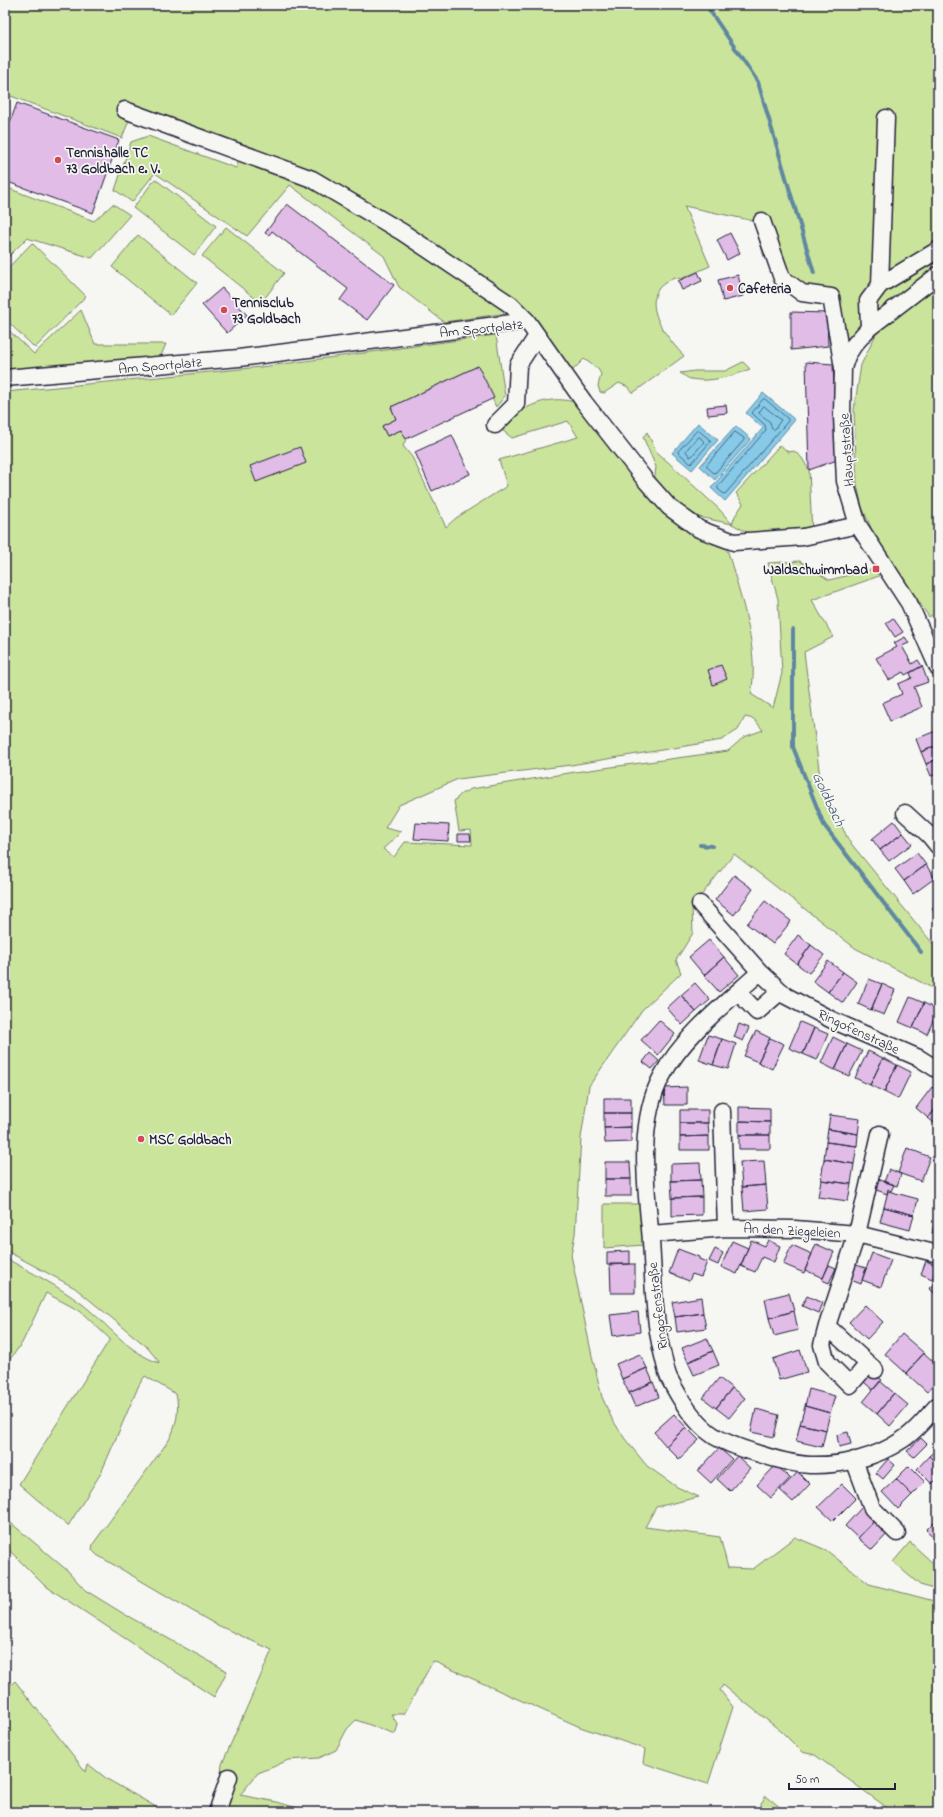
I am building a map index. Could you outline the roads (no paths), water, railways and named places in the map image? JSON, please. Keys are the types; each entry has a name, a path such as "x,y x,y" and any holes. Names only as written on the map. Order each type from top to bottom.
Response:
{"street":[{"path":"125,110 312,180 402,232 511,305 527,321"},
{"path":"880,285 886,118"},
{"path":"762,221 782,278 802,293 831,297 843,368"},
{"path":"869,328 868,301 880,285 938,250"},
{"name":"Hauptstraße","path":"938,275 869,328 854,345 843,368 842,416 846,480 858,525 909,603 938,668"},
{"name":"Am Sportplatz","path":"5,378 239,358 527,321 584,402 646,481 669,507 699,529 734,542 803,537 858,525"},
{"path":"495,425 516,404 518,365 537,336"},
{"path":"905,813 935,837"},
{"name":"Ringofenstraße","path":"700,904 760,972 786,996 832,1020 919,1058 938,1070"},
{"name":"Ringofenstraße","path":"760,972 691,1036 676,1054 662,1076 649,1111 645,1173 651,1234 658,1339 668,1376 688,1410 699,1424 713,1436 736,1447 783,1461 810,1465 868,1457 903,1440 938,1405"},
{"path":"738,992 758,1012 781,991"},
{"name":"An den Ziegeleien","path":"722,1111 726,1228"},
{"name":"An den Ziegeleien","path":"826,1326 871,1367 850,1385 826,1362 822,1345 826,1326 857,1234 880,1134"},
{"name":"An den Ziegeleien","path":"651,1234 726,1228 795,1229 857,1234 938,1254"},
{"path":"854,1460 872,1508 897,1533"},
{"path":"217,1812 229,1777"}],"water":[{"path":"763,393 795,420 725,501 711,488 763,428 746,413"},
{"path":"698,423 718,440 692,470 672,453"},
{"path":"736,426 751,439 715,480 700,466"}],"waterway":[{"path":"706,5 758,82 814,273"},
{"name":"Goldbach","path":"793,629 793,747 824,825 921,952"},
{"path":"700,845 712,846"}],"place":[{"name":"Tennishalle TC 73 Goldbach e. V.","path":"58,160"},
{"name":"Cafeteria","path":"730,288"},
{"name":"Tennisclub 73 Goldbach","path":"224,310"},
{"name":"Waldschwimmbad","path":"876,569"},
{"name":"MSC Goldbach","path":"141,1139"}]}
